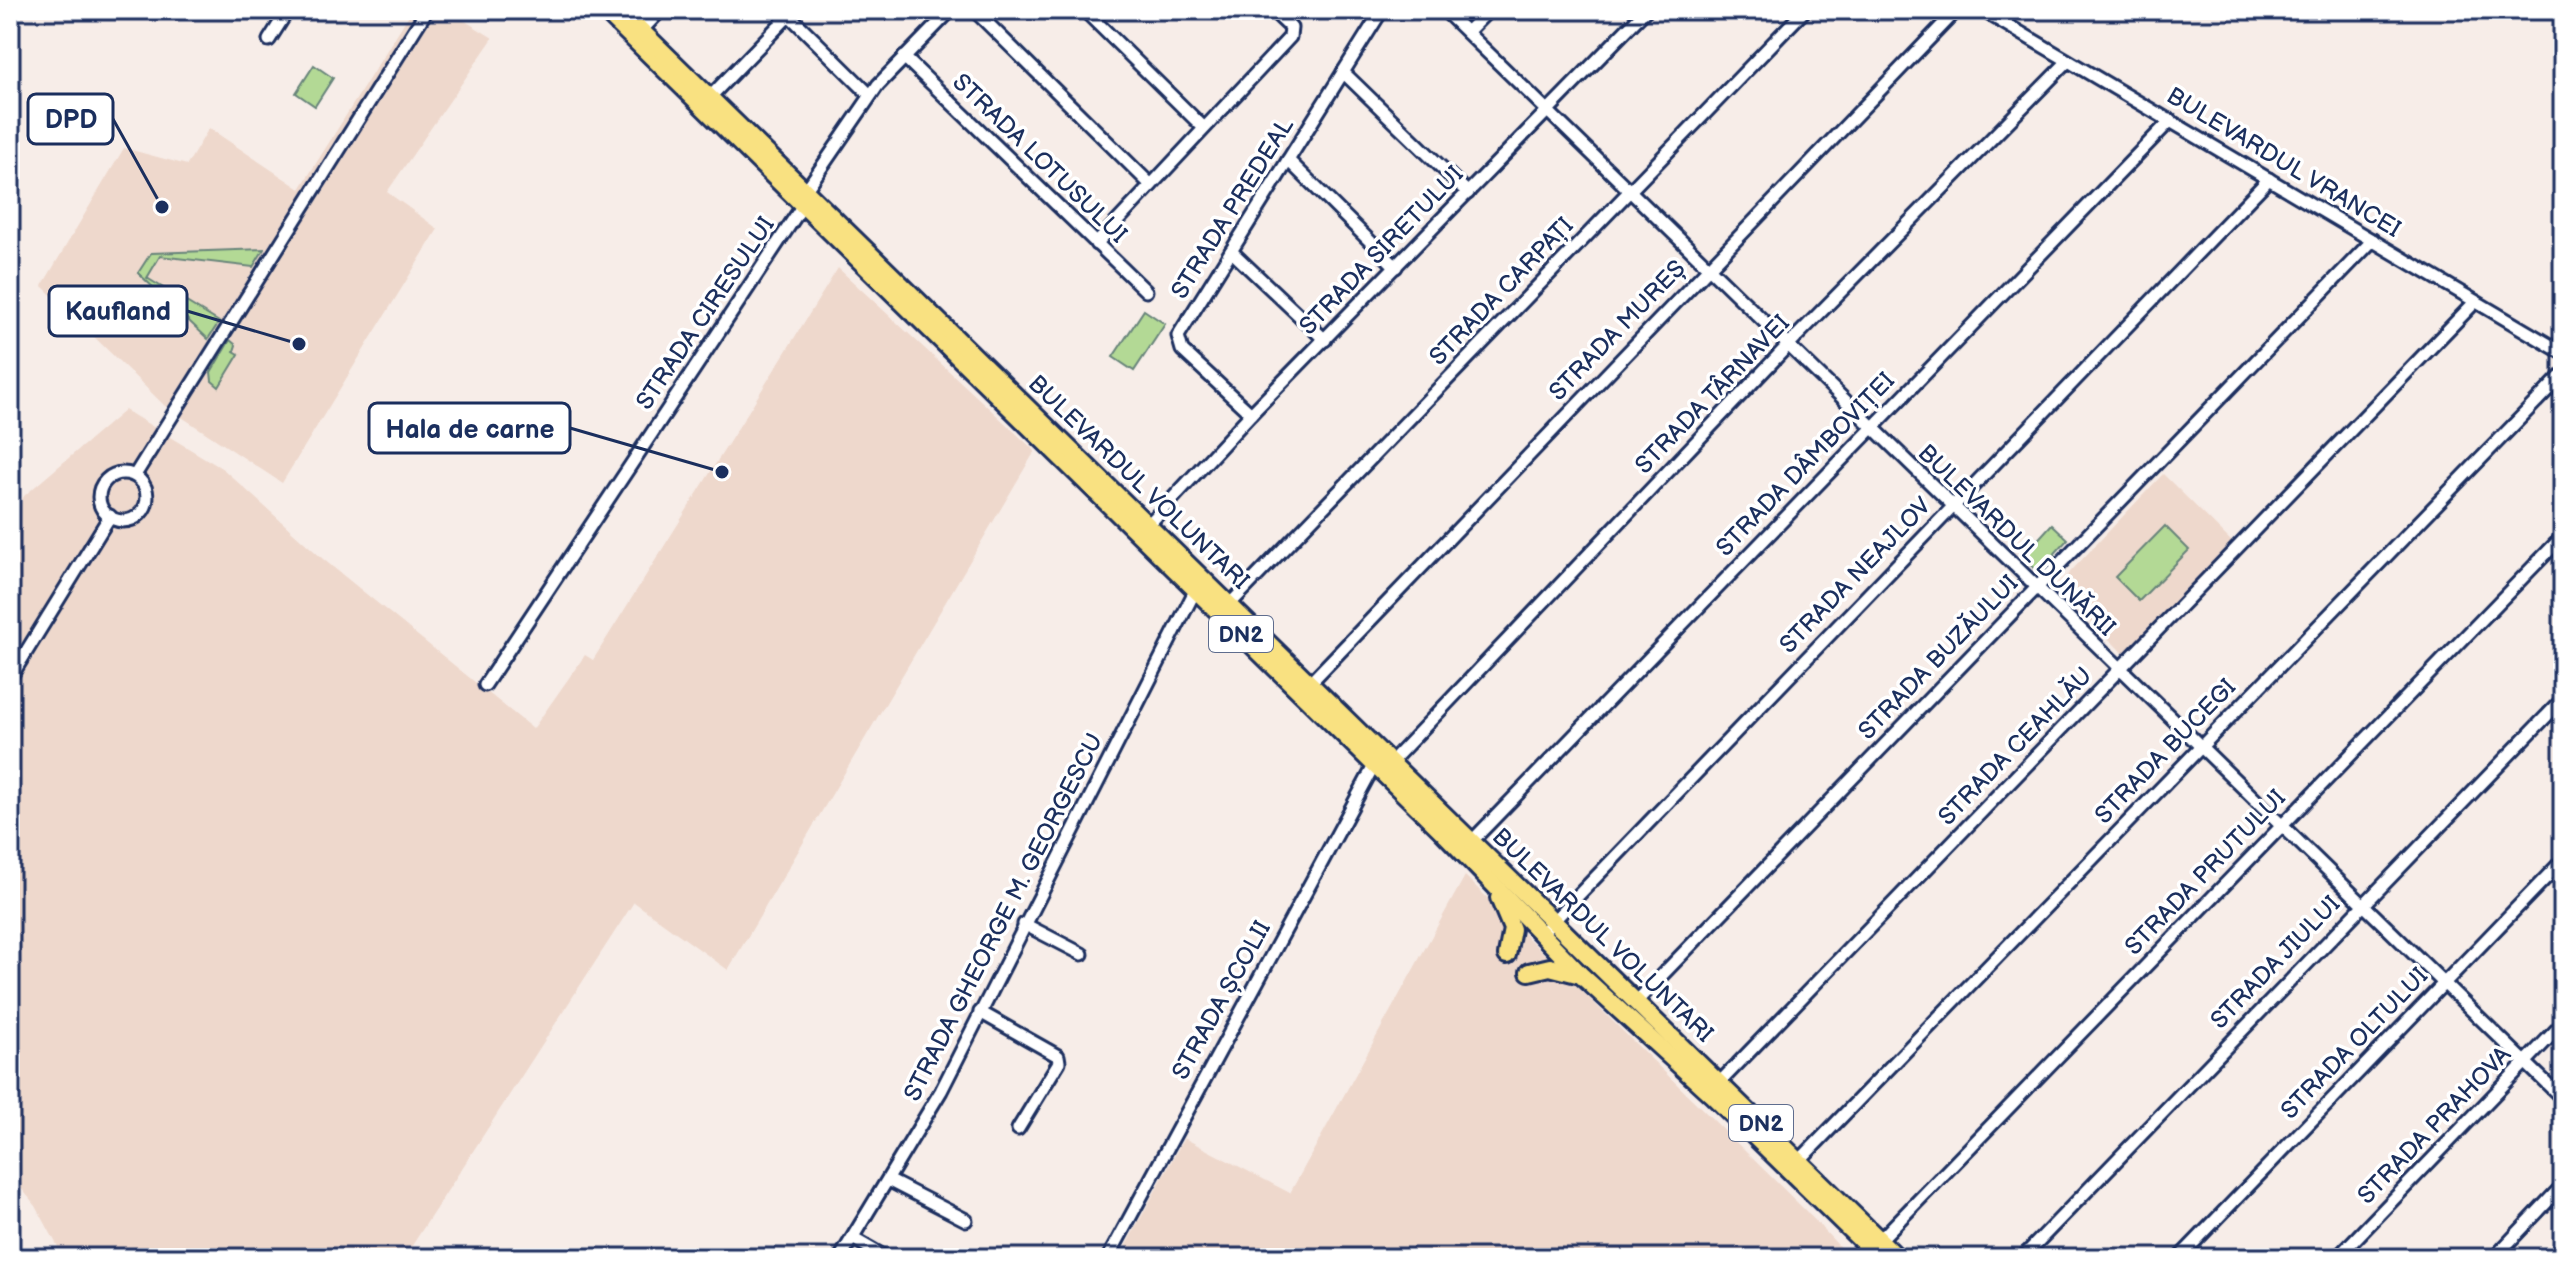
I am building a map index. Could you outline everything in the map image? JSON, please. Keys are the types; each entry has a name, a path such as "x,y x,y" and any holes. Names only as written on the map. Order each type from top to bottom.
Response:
{"highway":[{"name":"BULEVARDUL VOLUNTARI","path":"604,10 1150,523 1310,683 1493,885 1636,1002 1898,1258"},
{"name":"BULEVARDUL VOLUNTARI","path":"620,10 710,97 1006,408 1383,763 1472,841 1547,928 1582,976 1712,1095 1879,1258"},
{"path":"1493,885 1512,929 1507,955"},
{"path":"1529,972 1550,967 1582,976"}],"street":[{"path":"269,40 288,10"},
{"path":"135,475 427,10"},
{"path":"641,31 661,10"},
{"name":"STRADA CIRESULUI","path":"485,685 870,95 951,10"},
{"path":"974,10 1151,185"},
{"path":"1084,10 1204,128"},
{"path":"1096,244 1292,32 1272,10"},
{"name":"STRADA PREDEAL","path":"1251,414 1177,343 1178,336 1382,10"},
{"name":"BULEVARDUL DUNĂRII","path":"1444,10 1870,428 2563,1099"},
{"path":"1467,32 1489,10"},
{"name":"STRADA SIRETULUI","path":"1150,523 1251,414 1646,10"},
{"name":"STRADA CARPAȚI","path":"1230,604 1805,10"},
{"name":"STRADA MUREȘ","path":"1310,683 1957,10"},
{"name":"BULEVARDUL VRANCEI","path":"1982,10 2563,353"},
{"path":"710,97 792,13 870,95"},
{"name":"STRADA LOTUSULUI","path":"904,57 1146,291"},
{"name":"STRADA TÂRNAVEI","path":"1383,763 2068,61"},
{"path":"1343,72 1468,193"},
{"name":"STRADA DÂMBOVIȚEI","path":"1472,841 2171,120"},
{"path":"1288,160 1396,267"},
{"name":"STRADA NEAJLOV","path":"1547,928 2269,179"},
{"name":"STRADA BUZĂULUI","path":"1636,1002 2373,240"},
{"path":"1231,251 1325,340"},
{"name":"STRADA CEAHLĂU","path":"1720,1082 2475,302"},
{"name":"STRADA BUCEGI","path":"1799,1161 2563,374"},
{"path":"121,473 135,475 145,486 144,509 129,520 110,516 101,505 103,484 121,473"},
{"path":"10,678 110,516"},
{"name":"STRADA PRUTULUI","path":"1880,1240 2563,536"},
{"name":"STRADA GHEORGE M. GEORGESCU","path":"840,1258 890,1181 934,1104 1196,589"},
{"name":"STRADA JIULUI","path":"2022,1258 2361,904 2563,699"},
{"name":"STRADA ȘCOLII","path":"1108,1258 1383,763"},
{"name":"STRADA OLTULUI","path":"2179,1258 2563,860"},
{"path":"1024,924 1082,954"},
{"path":"980,1012 1058,1056 1059,1062 1018,1129"},
{"name":"STRADA PRAHOVA","path":"2337,1258 2563,1023"},
{"path":"890,1181 966,1220"},
{"path":"2494,1258 2563,1185"},
{"path":"854,1239 887,1258"}],"shaded area":[{"path":"412,10 447,10 493,38 387,192 438,229 282,483 165,406 42,286 124,148 187,165 209,128 300,189"},
{"path":"838,268 1035,451 728,970 634,902 404,1258 64,1258 36,1206 10,1175 10,527 24,496 125,410 223,469 323,559 533,729 585,655 593,660"},
{"path":"2163,474 2233,543 2124,654 2056,587"},
{"path":"1465,876 1850,1258 1119,1258 1184,1138 1290,1193"}],"green space":[{"path":"314,65 333,78 315,106 296,93"},
{"path":"264,249 253,267 160,256 147,278 219,322 208,339 138,273 151,253"},
{"path":"1144,310 1165,324 1134,371 1113,357"},
{"path":"230,340 236,345 234,351 239,354 219,387 212,381 211,372"},
{"path":"2052,524 2068,539 2038,572 2022,557"},
{"path":"2165,526 2189,550 2139,601 2115,577"}],"place":[{"name":"DPD","path":"162,207"},
{"name":"Kaufland","path":"299,344"},
{"name":"Hala de carne","path":"722,472"}]}
